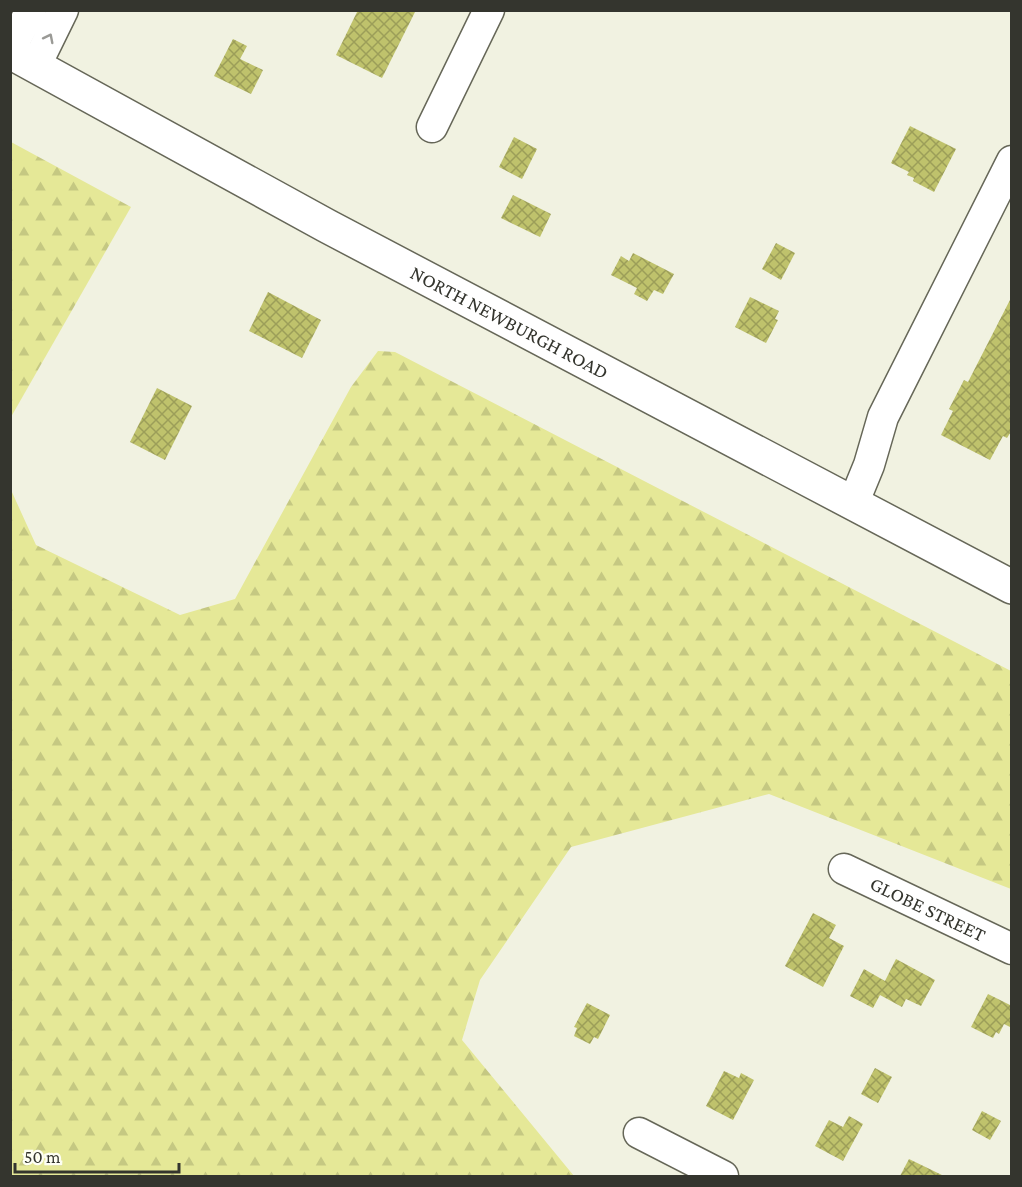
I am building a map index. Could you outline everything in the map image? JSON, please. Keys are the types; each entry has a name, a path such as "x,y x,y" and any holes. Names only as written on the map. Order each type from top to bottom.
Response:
{"main road":[{"name":"NORTH NEWBURGH ROAD","path":"19,56 327,226 1011,587"}],"street":[{"path":"19,56 31,10"},
{"path":"19,56 63,10"},
{"path":"432,127 489,10"},
{"path":"853,504 869,465 883,417 1011,161"},
{"name":"GLOBE STREET","path":"844,869 1011,949"},
{"path":"639,1133 723,1176"}],"green space":[{"path":"11,142 131,207 11,417"},
{"path":"378,351 395,352 1011,671 1011,889 769,794 571,847 480,980 462,1040 574,1176 11,1176 11,490 36,545 180,615 235,599 351,387"}],"building":[{"path":"358,10 416,10 382,78 336,55"},
{"path":"233,39 247,46 240,59 263,70 251,94 214,76"},
{"path":"910,126 956,149 934,192 913,181 914,178 907,175 909,172 891,163"},
{"path":"514,137 537,149 522,179 499,167"},
{"path":"513,195 551,214 540,237 501,218"},
{"path":"776,243 795,253 781,280 762,269"},
{"path":"633,253 674,274 663,294 654,290 647,301 634,294 637,288 611,275 621,256 629,261"},
{"path":"268,292 321,320 302,358 249,331"},
{"path":"1012,296 1012,430 1007,438 1003,436 990,460 941,435 953,411 949,409 964,380 968,382"},
{"path":"750,297 779,311 775,319 778,320 766,343 735,327"},
{"path":"157,388 192,406 165,460 130,442"},
{"path":"813,913 836,925 829,938 844,946 823,987 785,966"},
{"path":"896,959 935,980 921,1006 906,999 902,1007 880,995 873,1008 850,996 864,969 885,981"},
{"path":"988,994 1012,1006 1012,1028 1004,1024 999,1034 996,1032 993,1038 971,1027"},
{"path":"587,1003 610,1015 598,1039 594,1037 590,1044 574,1036 577,1028 574,1027"},
{"path":"875,1068 892,1077 878,1103 861,1094"},
{"path":"724,1071 739,1078 741,1073 754,1080 733,1120 706,1106"},
{"path":"982,1111 1001,1121 990,1140 972,1130"},
{"path":"849,1116 863,1124 843,1161 815,1146 829,1120 843,1127"},
{"path":"909,1159 944,1176 900,1176"}]}
